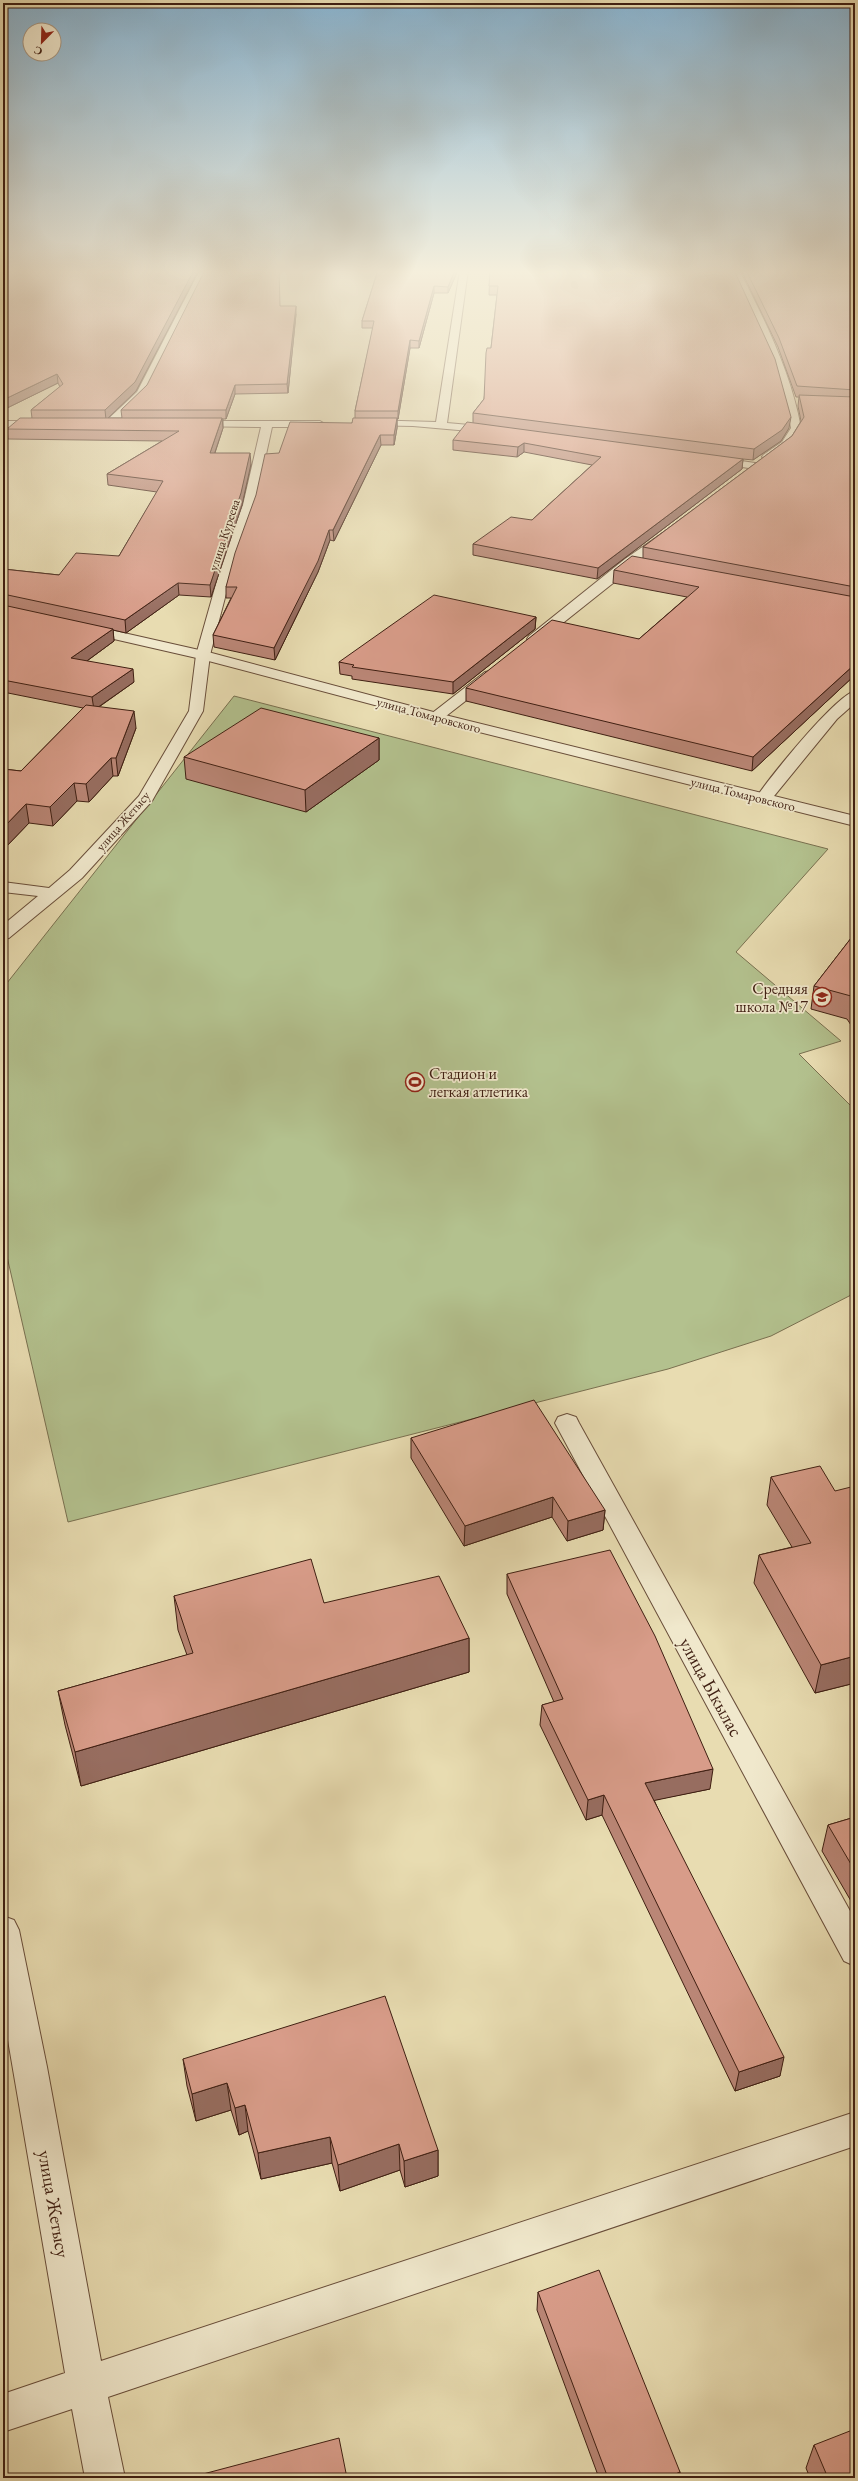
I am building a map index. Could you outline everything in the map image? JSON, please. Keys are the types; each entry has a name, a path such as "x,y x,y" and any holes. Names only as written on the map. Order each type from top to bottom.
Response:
{"street":[{"path":"110,424 141,393 145,386"},
{"path":"441,425 447,386"},
{"path":"742,476 786,444 796,428 796,401 789,386"},
{"path":"3,424 56,424"},
{"path":"94,424 125,424"},
{"path":"179,424 329,424"},
{"name":"улица Куреева","path":"203,655 228,563 248,505 267,424"},
{"path":"352,424 441,425 502,431"},
{"path":"699,458 754,466"},
{"path":"528,645 628,562 680,525"},
{"path":"628,562 644,565"},
{"name":"улица Томаровского","path":"72,626 203,655 436,717 855,821"},
{"name":"улица Жетысу","path":"3,934 76,874 146,798 196,711 203,655"},
{"path":"436,717 498,669"},
{"path":"764,798 771,787 832,716 855,695"},
{"path":"3,887 52,893"},
{"name":"улица Ыкылас","path":"567,1424 855,1951"},
{"name":"улица Жетысу","path":"3,1930 22,2021 85,2387 105,2478"},
{"path":"3,2413 85,2387 855,2129"}],"green space":[{"name":"Стадион и легкая атлетика","path":"234,696 828,849 736,952 841,1041 799,1054 855,1110 855,1293 771,1336 668,1369 68,1522 3,1239 3,988"}],"building":[{"path":"3,386 33,386 3,400"},
{"path":"61,386 131,386 105,410 31,410"},
{"path":"146,386 235,386 226,410 121,410"},
{"path":"360,386 402,386 398,411 355,411"},
{"path":"485,386 782,386 791,417 782,430 754,449 473,413 484,399"},
{"path":"797,386 855,386 855,390"},
{"path":"799,395 855,397 855,587 643,547 792,436 804,417"},
{"path":"20,418 222,418 210,453 250,453 241,493 210,585 178,583 125,620 3,594 3,569 59,575 76,553 119,556 163,481 107,474 179,431 7,429"},
{"path":"353,418 397,418 394,435 380,435 333,530 329,530 318,561 274,648 213,635 237,587 226,587 235,553 256,495 265,454 279,453 290,422 352,423"},
{"path":"467,422 743,459 598,568 473,544 511,517 532,520 601,457 524,443 518,447 453,440"},
{"path":"632,556 855,597 855,664 753,757 466,688 552,620 639,639 699,587 614,570"},
{"path":"434,595 536,617 453,682 352,667 354,665 339,662"},
{"path":"3,605 113,629 71,658 133,669 92,697 3,680"},
{"path":"86,705 134,711 116,758 111,758 86,784 74,783 50,807 26,804 3,828 3,769 21,771"},
{"path":"261,708 379,738 305,790 184,757"},
{"path":"855,933 855,1002 851,996 814,986"},
{"path":"534,1400 605,1510 568,1521 553,1497 465,1526 411,1438"},
{"path":"820,1466 835,1491 855,1486 855,1656 821,1665 759,1555 811,1543 771,1477"},
{"path":"610,1550 655,1636 713,1769 645,1783 784,2057 739,2072 604,1795 588,1800 542,1705 563,1699 507,1574"},
{"path":"311,1559 324,1603 439,1576 469,1638 75,1752 58,1691 193,1653 174,1596"},
{"path":"855,1817 855,1871 828,1825"},
{"path":"385,1996 438,2150 404,2161 399,2144 338,2165 330,2137 258,2153 245,2105 235,2108 227,2083 192,2094 183,2059"},
{"path":"599,2270 680,2472 666,2478 608,2478 538,2292"},
{"path":"855,2429 855,2478 828,2478 814,2445"},
{"path":"339,2438 347,2478 188,2478"}],"place":[{"name":"Средняя школа №17","path":"822,997"},
{"name":"Стадион и легкая атлетика","path":"415,1082"}]}
